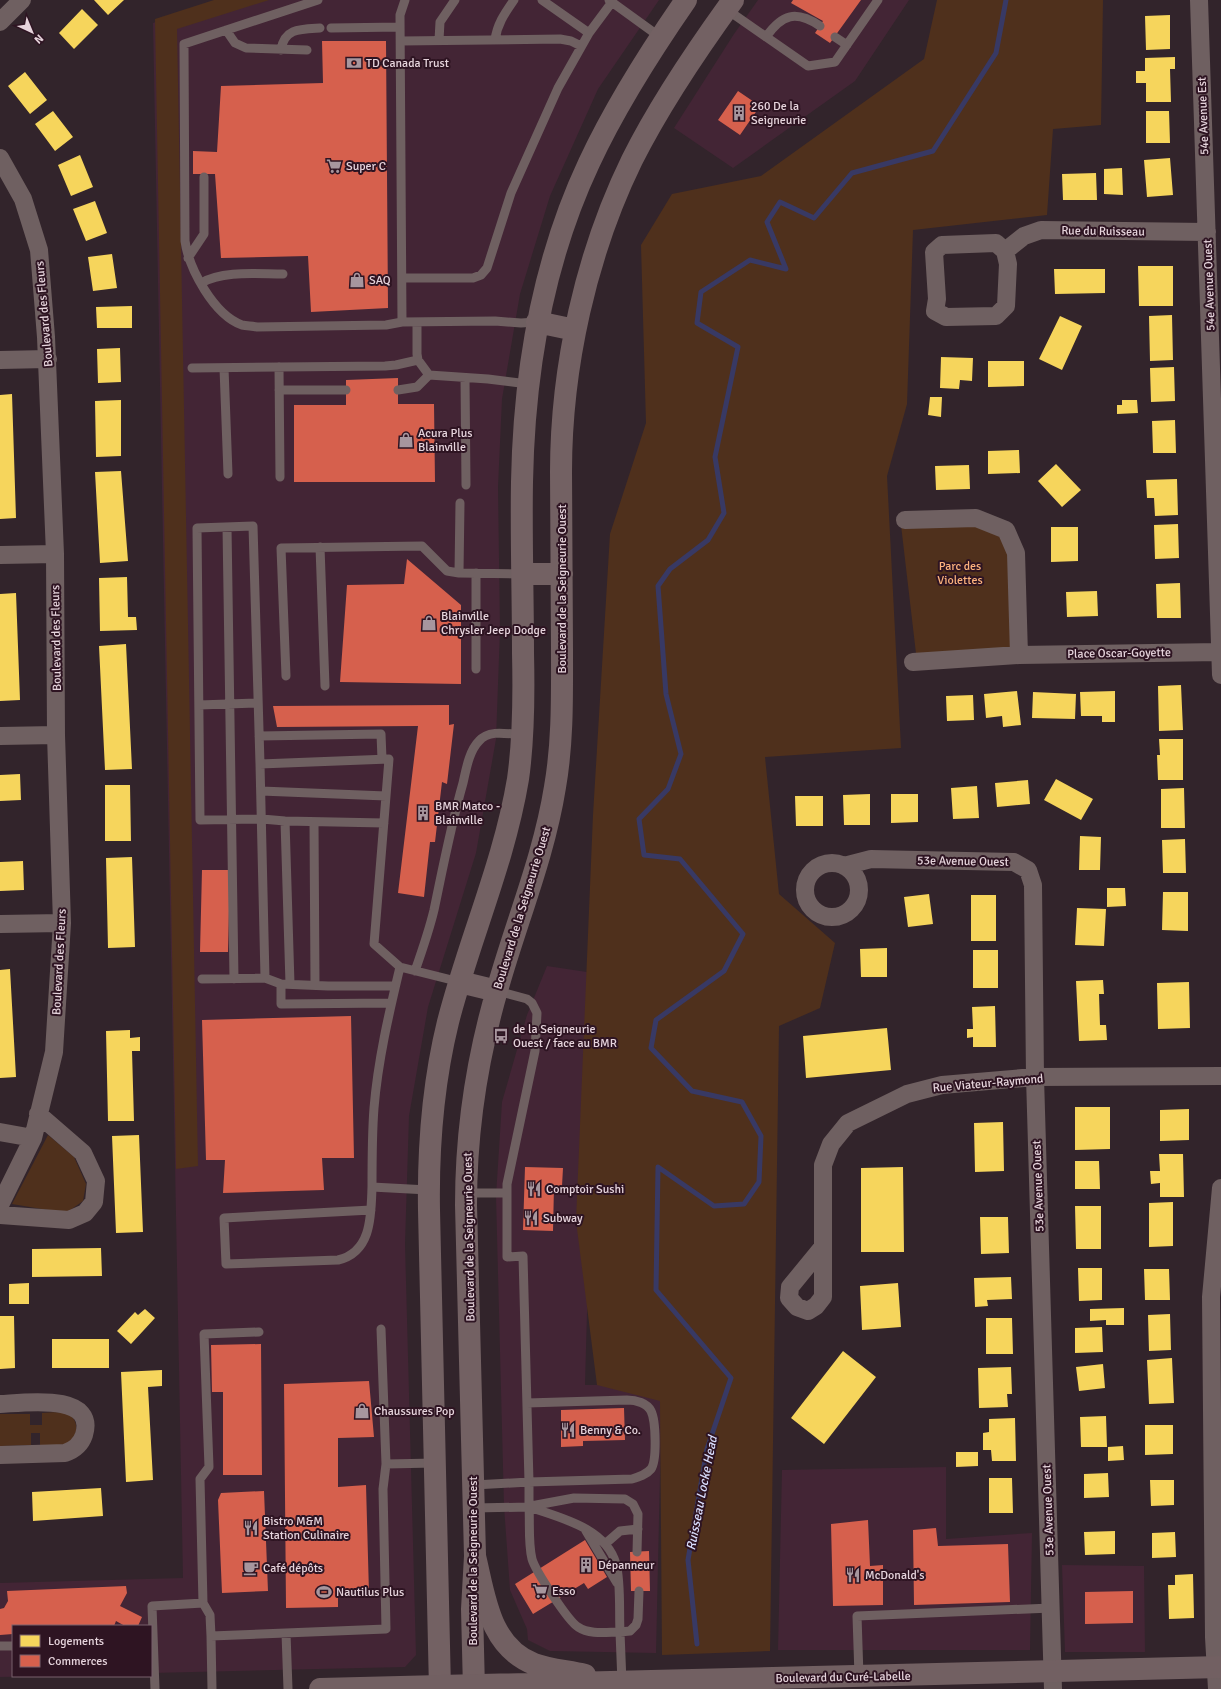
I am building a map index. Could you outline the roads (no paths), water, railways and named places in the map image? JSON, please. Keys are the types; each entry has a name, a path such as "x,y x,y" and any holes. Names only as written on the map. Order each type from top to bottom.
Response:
{"main road":[{"path":"440,1688 428,1190 431,1131 437,1078 448,1022 496,872 508,828 519,769 524,704 523,436 528,384 537,322 557,244 579,184 612,117 660,37 686,0"},
{"name":"Boulevard de la Seigneurie Ouest","path":"474,1688 472,1609 475,1556 474,1485 466,1193 469,1138 473,1097 487,1027 542,849 556,784 562,717 562,446 565,402 575,330 599,243 612,206 628,169 670,92 730,5"},
{"path":"537,322 575,330"},
{"path":"523,574 562,574"},
{"path":"460,982 497,991"},
{"path":"475,1556 494,1628 502,1640 515,1653 536,1664 622,1683"},
{"name":"Boulevard du Curé-Labelle","path":"320,1689 474,1688 859,1676 1053,1680 1218,1667"}],"street":[{"path":"0,22 22,0"},
{"name":"54e Avenue Est","path":"1199,0 1207,232"},
{"name":"Boulevard des Fleurs","path":"0,1205 33,1138 54,1052 62,923 56,735 55,554 48,359 38,250 24,199 2,164"},
{"name":"Rue du Ruisseau","path":"1005,251 1024,236 1041,230 1207,232"},
{"name":"54e Avenue Ouest","path":"1207,232 1221,675"},
{"path":"996,243 1005,251 1008,264 1006,306 996,316 946,317 935,311 937,299 934,252 942,245 996,243"},
{"path":"0,360 48,359"},
{"path":"905,520 976,518 1006,530 1016,553 1018,654"},
{"path":"0,555 55,554"},
{"name":"Place Oscar-Goyette","path":"913,662 1018,654 1220,652"},
{"path":"0,736 56,735"},
{"name":"53e Avenue Ouest","path":"844,866 871,860 1014,862 1028,870 1033,885 1035,1077 1053,1680"},
{"path":"0,924 62,923"},
{"name":"Rue Viateur-Raymond","path":"822,1248 823,1165 831,1144 848,1123 907,1094 942,1085 1035,1077 1221,1076"},
{"path":"0,1215 68,1220 85,1213 94,1202 96,1181 83,1153 38,1114"},
{"path":"0,1132 33,1138"},
{"path":"1216,1689 1218,1667 1214,1629 1211,1297 1221,1188"},
{"path":"0,1404 55,1403 71,1405 82,1415 85,1421 85,1428 81,1441 72,1451 64,1453 0,1455"}],"lane":[{"path":"318,0 184,44 185,241 192,270 220,308 234,320 249,326 386,325 402,322 537,322"},
{"path":"402,322 400,15 405,0"},
{"path":"439,40 440,22 455,0"},
{"path":"495,40 501,20 514,0"},
{"path":"542,0 589,33"},
{"path":"730,5 766,37 808,66 835,62 878,0"},
{"path":"402,278 473,278 478,277 484,272 519,174 558,88 581,46 610,1 660,37"},
{"path":"766,37 776,23 792,16 806,17 820,26"},
{"path":"331,28 400,27"},
{"path":"282,50 285,38 293,32 301,29 320,28"},
{"path":"226,30 232,40 239,46 251,50 307,50"},
{"path":"835,37 847,45"},
{"path":"401,41 560,39 571,41 581,46"},
{"path":"188,258 204,234 204,177"},
{"path":"201,283 209,278 220,275 283,274"},
{"path":"417,322 418,360 429,375 488,379 528,384"},
{"path":"192,368 390,366 418,360"},
{"path":"279,367 280,477"},
{"path":"224,368 228,474"},
{"path":"398,390 417,387 429,375"},
{"path":"465,378 466,485"},
{"path":"279,390 346,390"},
{"path":"458,573 460,503"},
{"path":"265,978 262,818 253,526 197,528 200,820 262,818 285,821 384,823"},
{"path":"227,527 231,704 234,979"},
{"path":"286,676 281,548 422,546 447,571 458,573 523,574"},
{"path":"320,547 325,686"},
{"path":"476,573 476,669"},
{"path":"199,705 258,702"},
{"path":"415,971 428,934 458,799 473,749 485,736 493,733 522,735"},
{"path":"259,736 381,734 382,759"},
{"path":"260,764 389,759 374,944 400,967 460,982"},
{"path":"261,791 386,796"},
{"path":"285,821 286,984 282,1004 391,1003"},
{"path":"314,822 315,985"},
{"path":"371,1210 224,1218 226,1264 344,1258 355,1252 365,1240 369,1227 371,1210 374,1106 391,1003 400,967"},
{"path":"202,979 265,978 286,984 395,986"},
{"path":"497,991 527,999 532,1003 537,1014 534,1051 509,1172 507,1193 508,1257 523,1256 532,1558 566,1615 577,1627 583,1630 598,1633 630,1631 636,1624 639,1591"},
{"path":"372,1187 428,1190"},
{"path":"466,1193 507,1193"},
{"path":"211,1636 386,1629 383,1489 386,1464 381,1329"},
{"path":"212,1689 210,1616 203,1603 200,1479 209,1467 204,1334 259,1332"},
{"path":"474,1485 632,1478 640,1477 648,1472 654,1463 654,1422 652,1412 646,1405 634,1400 527,1403"},
{"path":"386,1464 435,1464"},
{"path":"474,1508 530,1506 574,1498 625,1498 636,1507 638,1514 637,1552"},
{"path":"530,1506 584,1528 605,1544 616,1563 622,1683"},
{"path":"584,1528 618,1585"},
{"path":"605,1544 620,1531 638,1529"},
{"path":"155,1689 152,1641 152,1606 203,1603"},
{"path":"859,1676 857,1616 1051,1608"},
{"path":"286,1633 288,1689"},
{"path":"0,1646 12,1646"}],"waterway":[{"name":"Ruisseau Locke Head","path":"697,1644 688,1560 707,1449 731,1378 656,1290 658,1167 714,1206 744,1204 759,1182 761,1136 742,1102 692,1091 651,1048 656,1020 724,971 743,934 680,859 644,855 639,819 668,789 681,754 666,694 658,586 670,569 708,540 724,513 715,457 738,347 697,323 701,292 750,260 786,269 767,222 780,202 814,218 852,173 933,151 996,53 1006,0"}],"place":[{"name":"TD Canada Trust","path":"354,63"},
{"name":"260 De la Seigneurie","path":"739,113"},
{"name":"Super C","path":"334,166"},
{"name":"SAQ","path":"357,280"},
{"name":"Acura Plus Blainville","path":"406,440"},
{"name":"Blainville Chrysler Jeep Dodge","path":"429,623"},
{"name":"BMR Matco - Blainville","path":"423,813"},
{"name":"de la Seigneurie Ouest / face au BMR","path":"501,1036"},
{"name":"Comptoir Sushi","path":"534,1189"},
{"name":"Subway","path":"531,1218"},
{"name":"Chaussures Pop","path":"362,1411"},
{"name":"Benny & Co.","path":"568,1430"},
{"name":"Bistro M&M Station Culinaire","path":"251,1528"},
{"name":"Dépanneur","path":"586,1565"},
{"name":"Café dépôts","path":"251,1568"},
{"name":"McDonald's","path":"853,1575"},
{"name":"Esso","path":"540,1591"},
{"name":"Nautilus Plus","path":"324,1592"}],"park label":[{"name":"Parc des Violettes","path":"960,573"}]}
